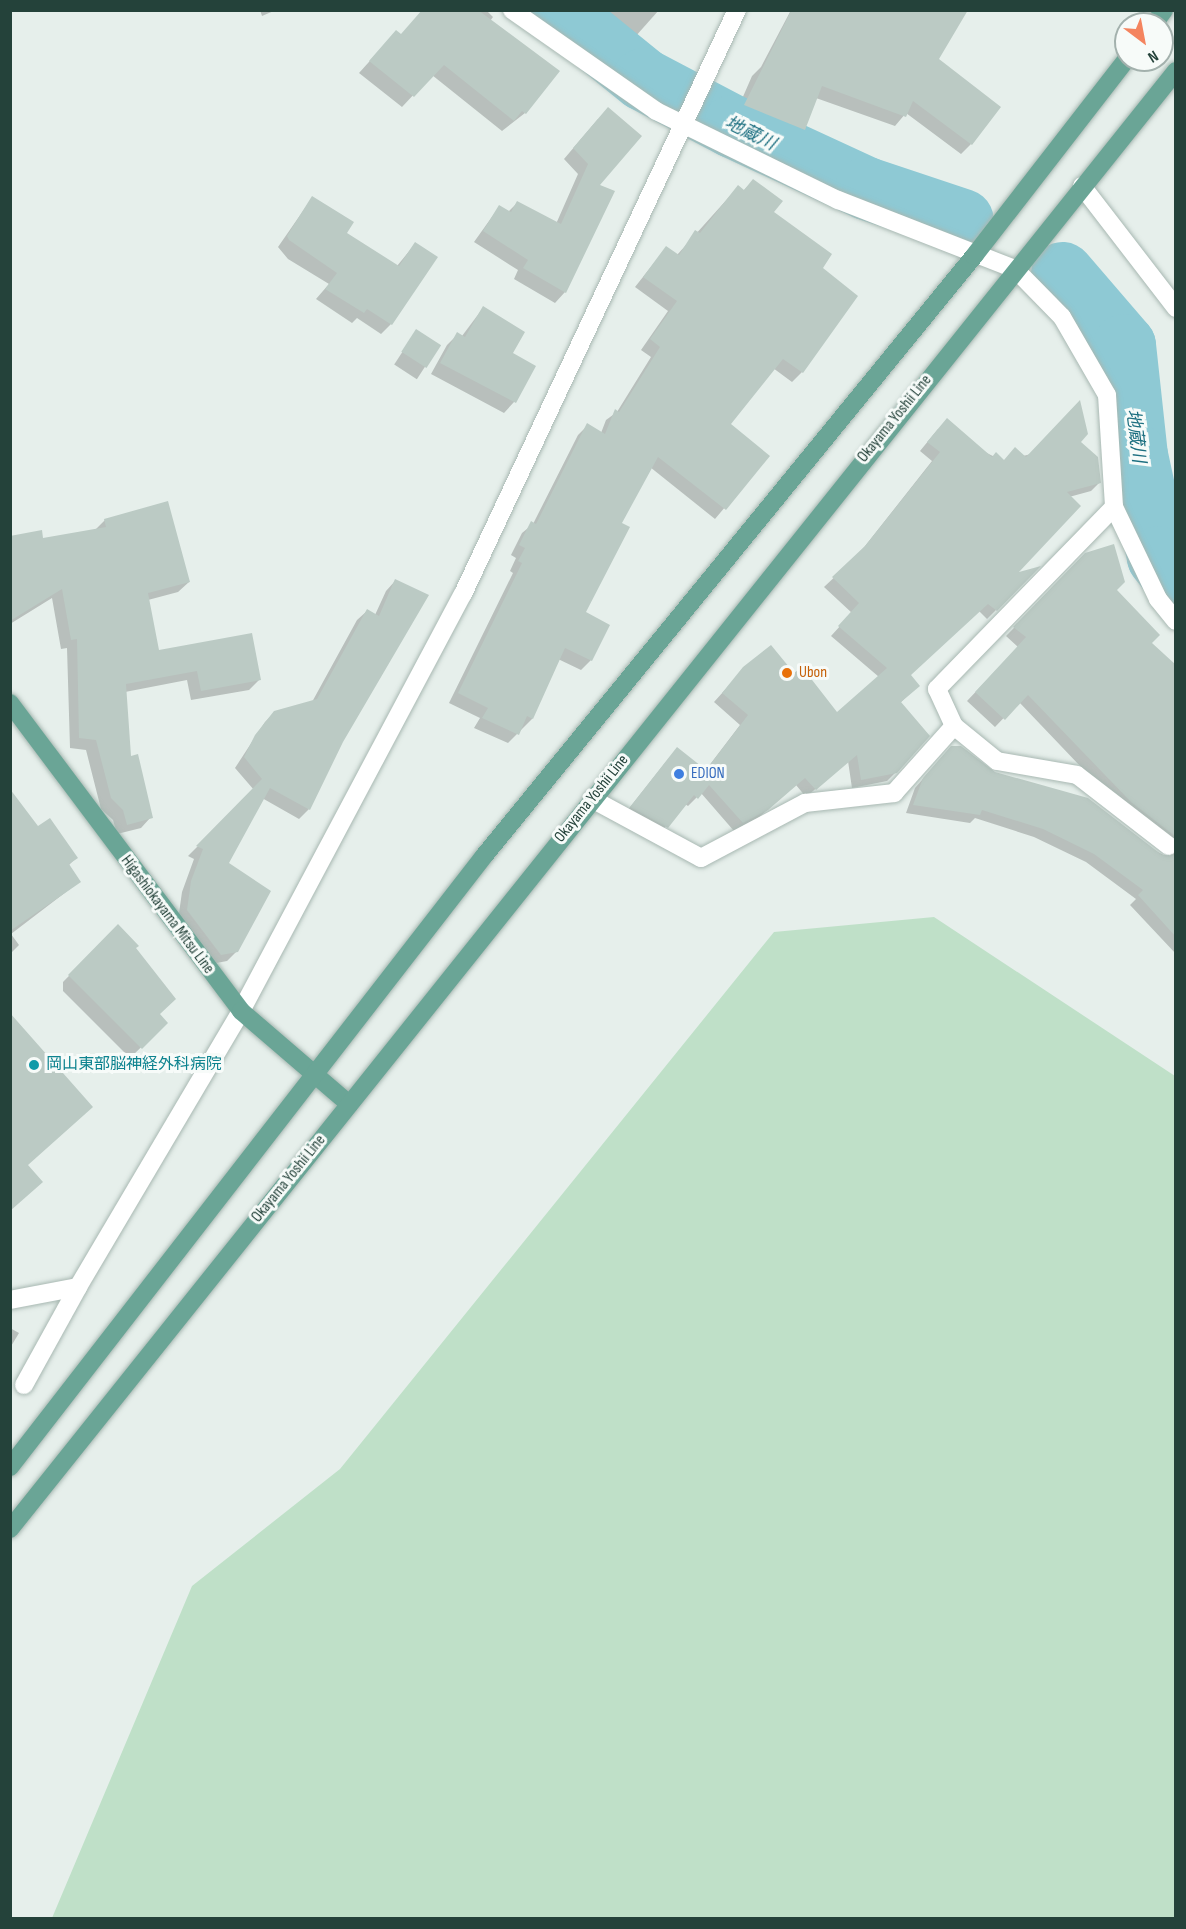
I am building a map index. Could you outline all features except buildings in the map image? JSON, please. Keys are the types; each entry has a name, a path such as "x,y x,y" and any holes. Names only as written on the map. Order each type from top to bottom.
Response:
{"main road":[{"name":"Okayama Yoshii Line","path":"10,1529 1015,269 1176,71"},
{"path":"10,1467 492,847 974,256 1117,72"},
{"name":"Higashiokayama Mitsu Line","path":"10,703 241,1011 349,1104"}],"street":[{"path":"512,10 656,111 683,122 838,200 974,256 1015,269 1062,317 1107,395 1114,507 1158,599 1176,621"},
{"path":"24,1384 78,1287 241,1011 463,594 737,10"},
{"path":"1082,186 1176,308"},
{"path":"1114,507 937,689 954,726 997,761 1077,775 1169,846"},
{"path":"592,799 701,858 805,803 894,793 954,726"},
{"path":"10,1300 78,1287"}],"green space":[{"path":"934,917 1175,1076 1175,1918 52,1918 192,1586 340,1469 774,932"}],"waterway":[{"name":"地蔵川","path":"558,10 643,79 732,126 866,188 962,220"},
{"name":"地蔵川","path":"1062,273 1124,345 1136,455 1158,557 1176,580"}],"place":[{"name":"Ubon","path":"787,673"},
{"name":"EDION","path":"679,774"},
{"name":"岡山東部脳神経外科病院","path":"34,1065"}]}
